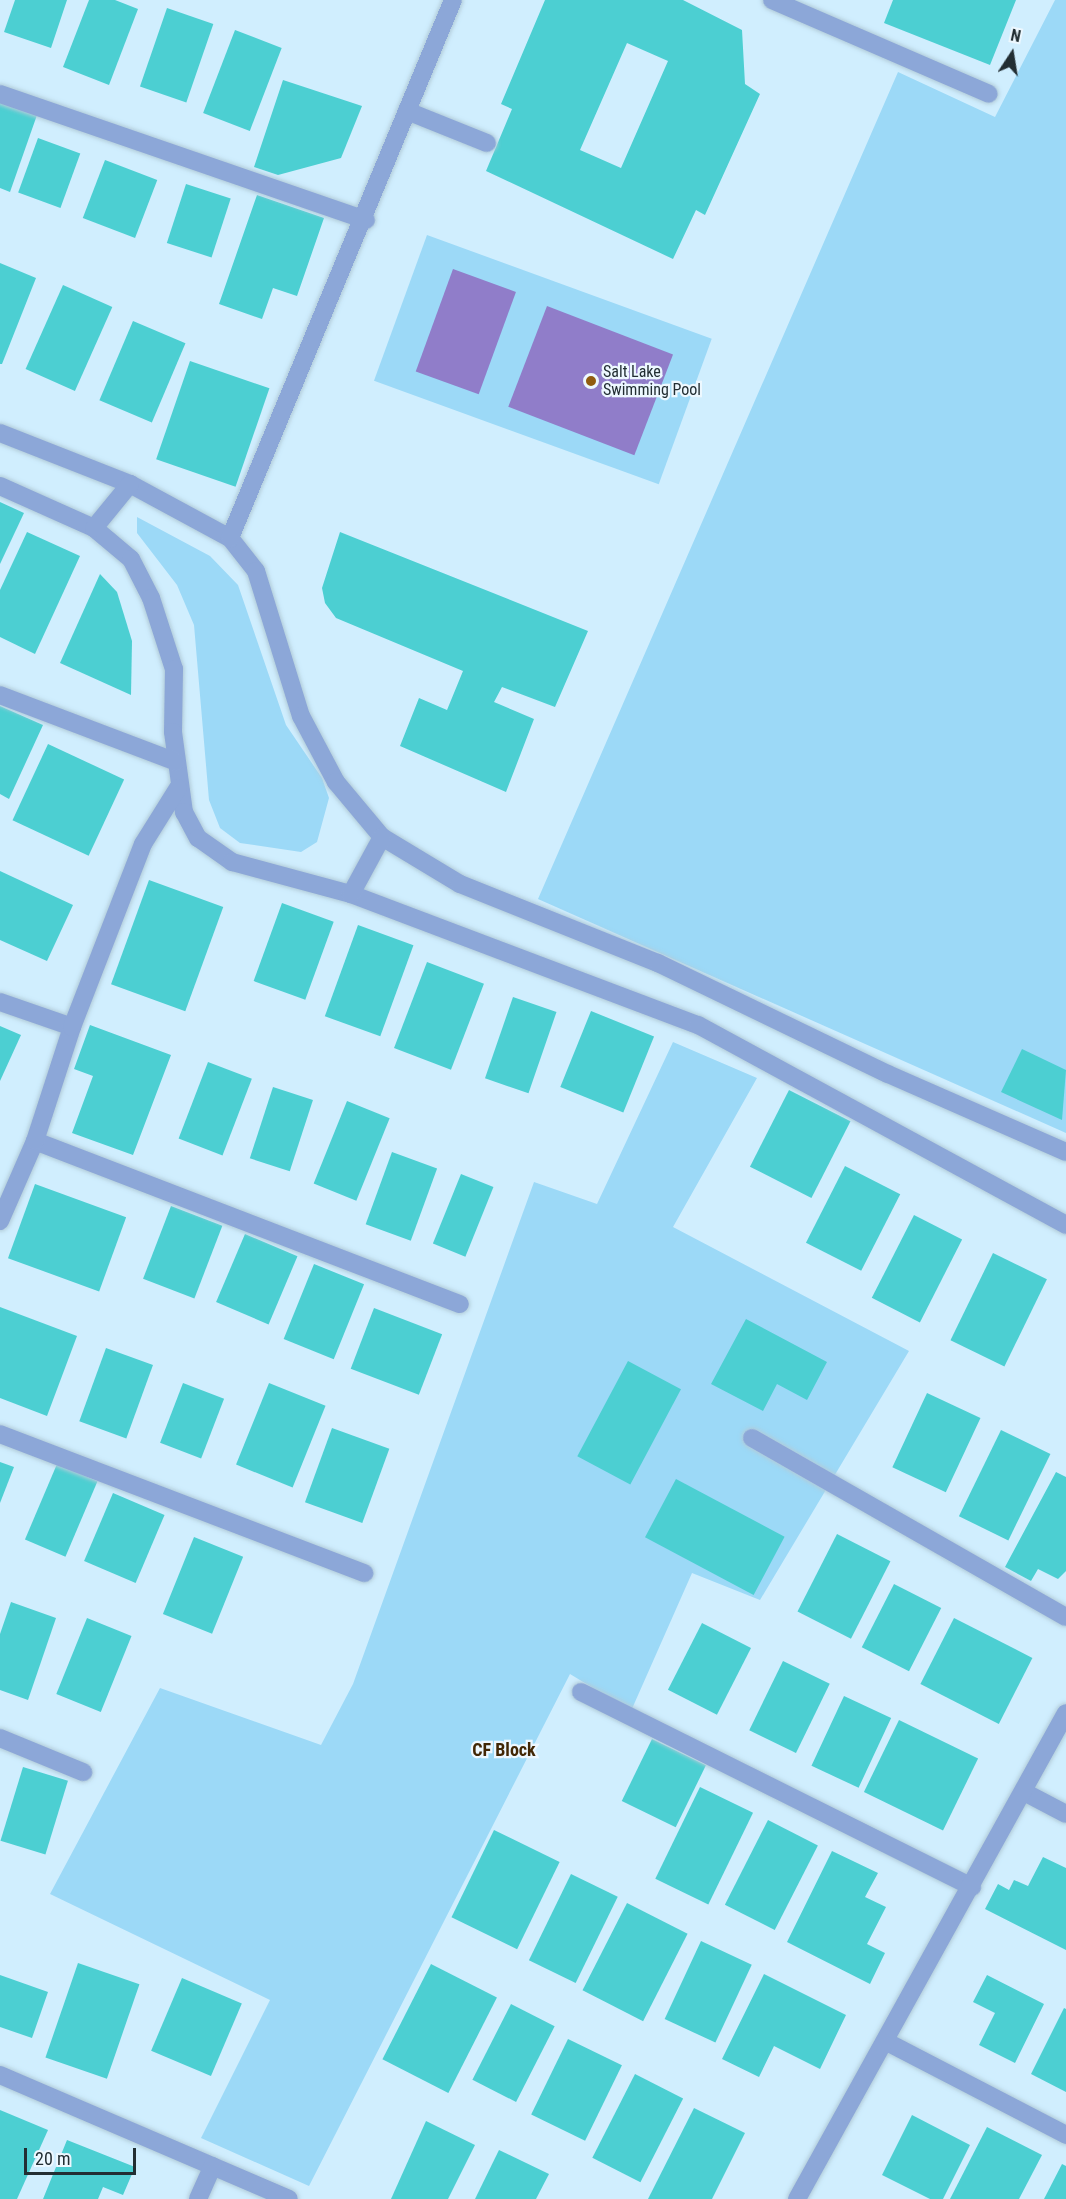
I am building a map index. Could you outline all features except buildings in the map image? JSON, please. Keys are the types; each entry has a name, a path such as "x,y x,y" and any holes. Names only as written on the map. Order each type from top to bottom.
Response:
{"street":[{"path":"231,538 366,220 407,111 453,0"},
{"path":"772,0 989,94"},
{"path":"0,94 366,220"},
{"path":"407,111 487,143"},
{"path":"0,433 130,484 231,538 256,571 301,716 336,782 382,837 460,884 658,963 899,1079 1066,1152"},
{"path":"94,528 130,484"},
{"path":"0,486 94,528 131,559 151,598 174,669 178,788 198,838 232,862 351,894 698,1025 1066,1225"},
{"path":"0,695 176,762"},
{"path":"0,1221 35,1141 72,1027 143,844 178,788"},
{"path":"351,894 382,837"},
{"path":"0,1002 72,1027"},
{"path":"35,1141 460,1304"},
{"path":"0,1434 364,1574"},
{"path":"752,1438 1066,1617"},
{"path":"581,1692 972,1887"},
{"path":"797,2199 972,1887 1066,1713"},
{"path":"0,1738 83,1772"},
{"path":"1024,1792 1066,1814"},
{"path":"885,2041 1066,2135"},
{"path":"0,2075 289,2199"},
{"path":"198,2199 213,2166"}],"shaded area":[{"path":"1055,0 1066,0 1066,1133 538,899 898,72 995,117"},
{"path":"427,235 712,339 659,484 374,381"},
{"path":"453,269 516,292 479,394 416,371"},
{"name":"Salt Lake Swimming Pool","path":"547,306 673,354 634,455 508,407"},
{"path":"137,517 210,556 238,585 286,725 322,778 329,798 317,842 301,852 240,843 220,828 209,800 194,625 177,585 137,533"},
{"path":"673,1042 757,1078 673,1227 909,1351 760,1600 692,1573 631,1711 570,1674 309,2186 201,2138 270,2000 50,1894 160,1688 321,1745 353,1684 534,1182 597,1204"}],"place":[{"name":"Salt Lake Swimming Pool","path":"591,381"}],"district":[{"name":"CF Block","path":"504,1750"}]}
